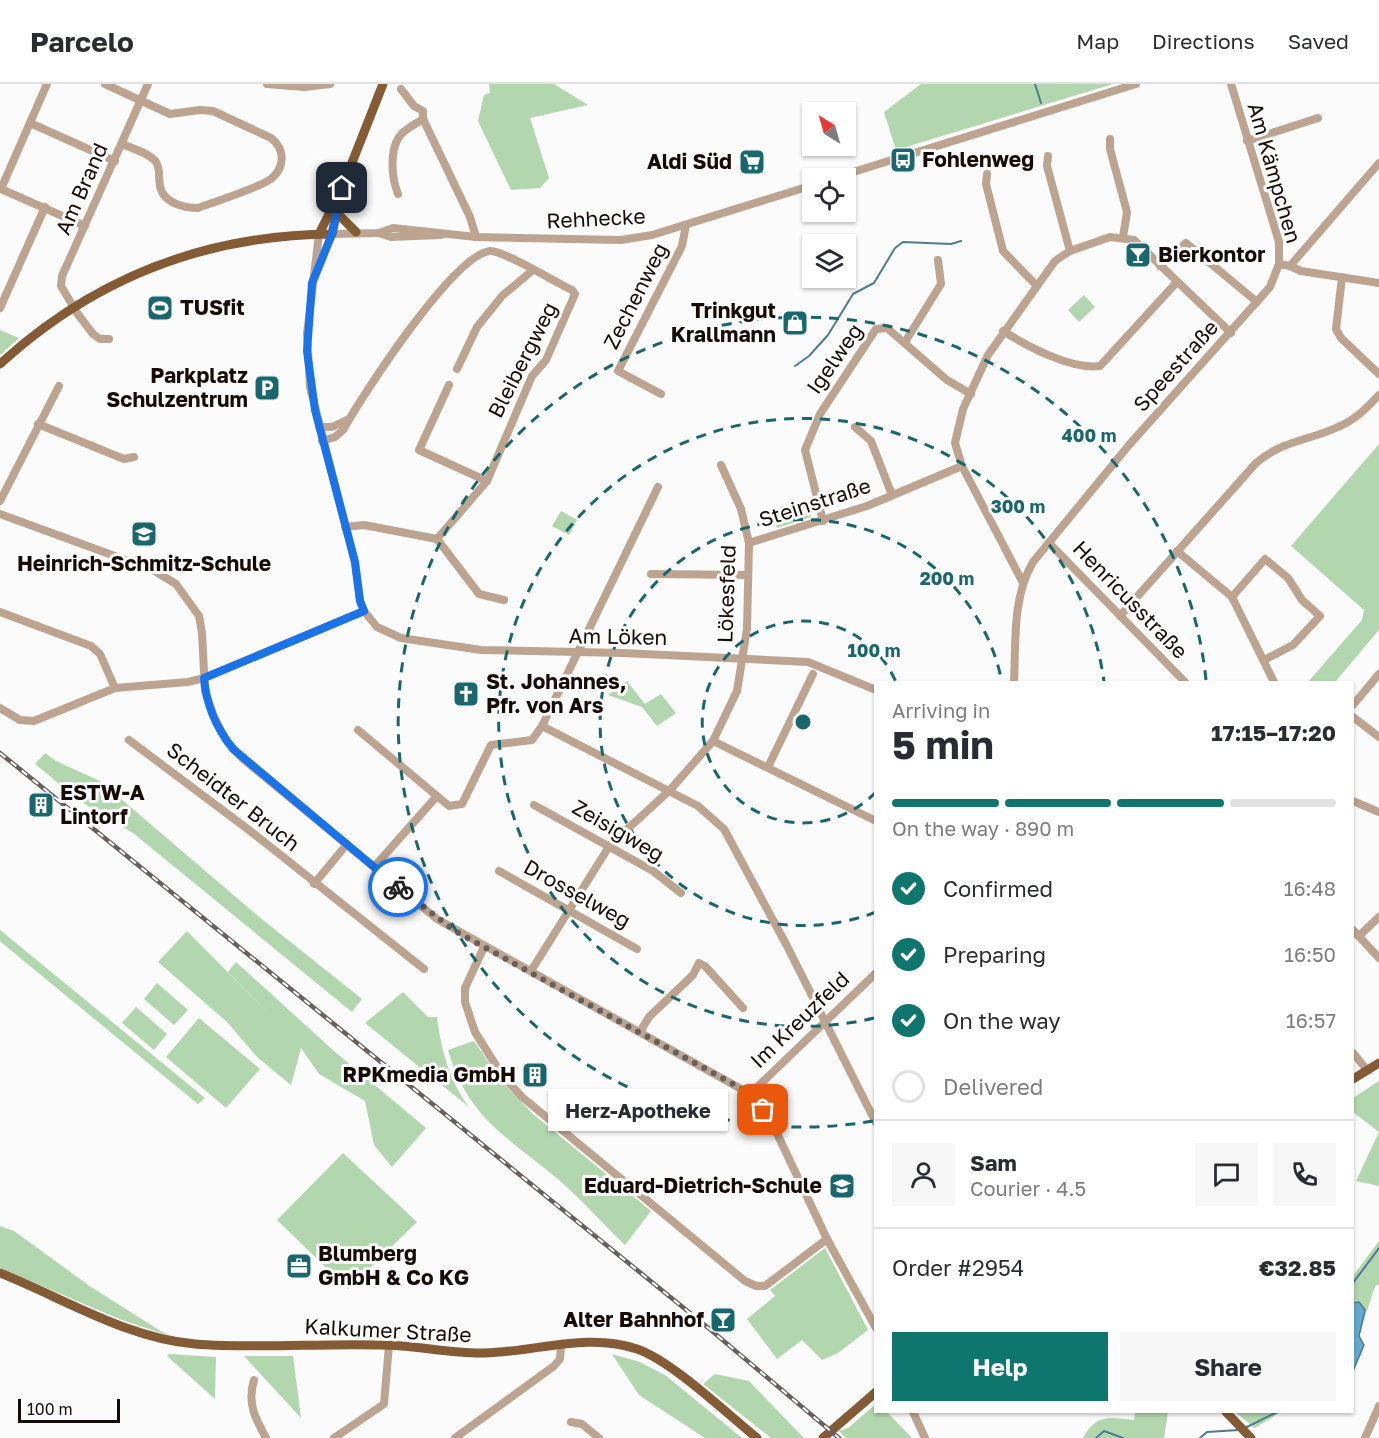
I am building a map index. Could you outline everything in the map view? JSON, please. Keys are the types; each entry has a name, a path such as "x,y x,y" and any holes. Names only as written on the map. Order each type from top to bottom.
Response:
{"main road":[{"path":"319,234 342,188 383,84"},
{"path":"332,234 342,188"},
{"path":"337,213 356,232"},
{"name":"Rehhecke","path":"0,364 56,317 142,272 205,250 263,238 332,234"},
{"path":"1354,1078 1379,1063"},
{"name":"Kalkumer Straße","path":"0,1273 136,1332 160,1339 204,1344 389,1345 476,1354 609,1342 639,1349 665,1364 757,1438"},
{"path":"823,1438 874,1394"},
{"path":"1227,1413 1250,1436"}],"street":[{"path":"47,84 0,189 85,226"},
{"path":"105,84 170,114 200,110 213,111 271,138 282,152 281,161 271,179 198,208 187,208 169,200 163,194 159,183 160,172 151,157 122,144"},
{"name":"Am Brand","path":"109,339 100,339 93,334 72,307 61,286 62,276 148,84"},
{"path":"267,84 304,87 330,84"},
{"path":"856,171 1136,84"},
{"name":"Am Kämpchen","path":"1226,84 1232,88 1279,242 1279,264"},
{"path":"401,88 414,106 423,111 423,119 471,218 476,237"},
{"path":"1247,141 1318,118"},
{"path":"399,194 392,175 397,142 403,133 423,119"},
{"path":"30,123 115,161"},
{"path":"1110,139 1110,149 1126,212 1123,237"},
{"path":"1048,156 1047,166 1070,250"},
{"path":"1279,264 1290,266 1379,163"},
{"path":"987,174 986,184 1003,251 1036,285"},
{"name":"Rehhecke","path":"332,234 379,233 393,228 476,237 621,240 652,235 802,188"},
{"path":"0,309 45,207"},
{"name":"Zechenweg","path":"661,394 618,371 682,246 686,225"},
{"path":"0,708 20,720 34,721 115,688 204,678 364,611 310,387 307,351 312,283 319,234"},
{"path":"312,283 332,234"},
{"path":"1022,581 962,466 955,443 963,409 988,356 1003,331 1055,261 1070,250 1110,237 1134,240 1176,283 1232,333"},
{"path":"1160,266 1186,243 1257,302"},
{"name":"Bleibergweg","path":"322,441 335,437 422,312 475,258 493,251 572,290 575,298 546,360 532,376 487,481 437,539"},
{"path":"905,342 941,284 938,260"},
{"name":"Speestraße","path":"1014,681 1022,581 1033,562 1129,445 1232,333 1270,287 1279,264"},
{"name":"Am Kämpchen","path":"1290,266 1301,271 1379,283"},
{"path":"457,369 477,327 502,296 533,270"},
{"path":"1342,277 1336,329 1341,339 1379,374"},
{"path":"1003,331 1028,347 1064,360 1091,367 1100,366 1176,283"},
{"name":"Igelweg","path":"823,521 805,450 820,414 876,329 887,328 947,380 971,394"},
{"path":"449,385 419,450 487,481"},
{"path":"0,501 58,386"},
{"path":"1120,616 1266,454 1297,439 1337,428 1353,419 1379,395"},
{"path":"319,427 332,427 349,419"},
{"path":"38,424 124,459 134,457"},
{"name":"Steinstraße","path":"855,427 871,441 892,495"},
{"name":"Lökesfeld","path":"531,971 568,908 610,845 670,790 713,741 737,691 747,629 749,543 741,509 721,465"},
{"name":"Steinstraße","path":"749,543 823,521 962,466"},
{"path":"358,730 449,806 462,804 491,745 532,740 542,726 658,487"},
{"path":"0,513 153,570 176,584 186,594 199,616 205,691 214,717 233,749 437,919 750,1094 773,1125 827,1239 874,1324"},
{"path":"345,527 364,525 437,539 479,594 504,600"},
{"name":"Henricusstraße","path":"1049,543 1184,681"},
{"path":"1177,551 1232,597 1274,681"},
{"path":"1232,597 1265,559 1288,578 1302,600 1320,616 1293,645 1264,660"},
{"path":"651,574 748,575"},
{"name":"Am Löken","path":"364,611 377,627 401,639 481,650 743,658 817,664 874,689"},
{"path":"0,612 91,646 100,654 115,688"},
{"path":"768,767 813,674"},
{"path":"1354,704 1379,674"},
{"path":"1354,718 1379,737"},
{"path":"542,726 670,790 698,806 724,829 874,1119"},
{"name":"Scheidter Bruch","path":"129,740 249,830 314,884 424,969"},
{"path":"713,741 874,820"},
{"path":"375,867 437,796"},
{"path":"1354,801 1379,812"},
{"name":"Zeisigweg","path":"534,805 610,845 662,877 681,893"},
{"path":"314,884 347,844"},
{"name":"Drosselweg","path":"499,870 638,949"},
{"path":"1379,917 1356,933 1379,958"},
{"path":"484,947 465,988 465,1002 475,1032 487,1053 522,1097 745,1281 756,1286 765,1286 827,1239"},
{"path":"640,1032 670,995 693,975 699,963 705,966 743,1008"},
{"name":"Im Kreuzfeld","path":"750,1094 874,975"},
{"path":"1354,1054 1367,1071"},
{"path":"334,1438 384,1404 389,1345"},
{"path":"455,1438 555,1366 560,1359 561,1346"},
{"path":"254,1380 250,1392 251,1407 266,1438"},
{"path":"1365,1438 1379,1406"},
{"path":"913,1413 925,1438"},
{"path":"571,1422 582,1424 599,1438"}],"green space":[{"path":"489,84 554,84 588,105 530,118 549,178 540,188 511,190 478,121 484,95 490,93"},
{"path":"921,84 1113,84 896,150 884,112"},
{"path":"1084,295 1095,307 1079,322 1068,310"},
{"path":"0,330 19,338 0,355"},
{"path":"1379,444 1379,630 1336,681 1309,681 1362,620 1364,610 1291,546"},
{"path":"809,500 811,517 777,528 772,515 781,507"},
{"path":"561,511 577,520 569,535 552,526"},
{"path":"627,681 645,704 661,694 676,713 657,726 642,707 608,695"},
{"path":"45,753 56,761 100,781 258,916 362,999 352,1012 133,833 80,801 35,764"},
{"path":"0,930 205,1098 198,1104 0,941"},
{"path":"187,931 279,1024 228,972 236,962 334,1051 426,1128 392,1167 374,1145 365,1101 319,1074 301,1048 291,1085 257,1057 227,1022 158,962"},
{"path":"157,983 188,1010 174,1025 144,999"},
{"path":"403,992 428,1017 437,1017 447,1064 456,1086 469,1107 365,1023"},
{"path":"136,1007 167,1034 154,1050 122,1023"},
{"path":"199,1018 260,1069 226,1108 166,1057"},
{"path":"474,1041 502,1082 533,1114 651,1211 625,1245 568,1188 492,1125 467,1094 448,1050"},
{"path":"1379,1081 1379,1132 1354,1113 1354,1097"},
{"path":"1379,1132 1379,1186 1356,1181"},
{"path":"343,1153 417,1222 348,1289 277,1220"},
{"path":"0,1226 14,1231 91,1287 167,1335 119,1319 0,1268"},
{"path":"1379,1241 1379,1285 1376,1285 1373,1292 1359,1336 1364,1345 1354,1369 1354,1275"},
{"path":"825,1248 868,1330 838,1353 822,1360 802,1340 777,1359 747,1319 775,1296 770,1290"},
{"path":"169,1354 216,1357 215,1399 167,1356"},
{"path":"612,1354 640,1362 665,1375 742,1438 705,1438 639,1395"},
{"path":"244,1356 293,1356 301,1418"},
{"path":"715,1374 749,1381 804,1438 771,1438 703,1384"},
{"path":"874,1406 874,1413 888,1413 912,1438 846,1438 839,1431 848,1428"},
{"path":"1135,1413 1168,1413 1164,1438 1083,1438 1098,1421 1110,1418 1134,1420"},
{"path":"1236,1413 1279,1413 1255,1428"}],"water":[{"path":"1359,1302 1365,1310 1359,1336 1364,1345 1354,1369 1354,1303"}],"waterway":[{"path":"1035,84 1041,103"},
{"path":"795,366 809,356 828,335 853,294 874,283 895,248 903,242 951,244 961,241"},
{"path":"1354,1282 1379,1248"},
{"path":"1245,1428 1275,1413"},
{"path":"1200,1438 1207,1432 1239,1430"},
{"path":"1096,1438 1104,1431 1123,1438"}],"railway":[{"path":"0,753 706,1326 839,1438"}],"way so far":[{"path":"398,887 455,931 744,1090 763,1110"}],"place":[{"name":"Fohlenweg","path":"903,160"},
{"name":"Aldi Süd","path":"752,162"},
{"name":"Bierkontor","path":"1138,255"},
{"name":"TUSfit","path":"160,308"},
{"name":"Trinkgut Krallmann","path":"795,323"},
{"name":"Parkplatz Schulzentrum","path":"267,388"},
{"name":"Heinrich-Schmitz-Schule","path":"144,534"},
{"name":"St. Johannes, Pfr. von Ars","path":"466,694"},
{"name":"ESTW-A Lintorf","path":"41,805"},
{"name":"RPKmedia GmbH","path":"535,1075"},
{"name":"Herz-Apotheke","path":"763,1110"},
{"name":"Eduard-Dietrich-Schule","path":"842,1186"},
{"name":"Blumberg GmbH & Co KG","path":"299,1266"},
{"name":"Alter Bahnhof","path":"723,1320"}],"route":[{"path":"342,188 332,234 312,283 307,351 310,387 315,410 355,562 360,601 364,611 204,678 205,691 219,729 233,749 398,887"}]}
